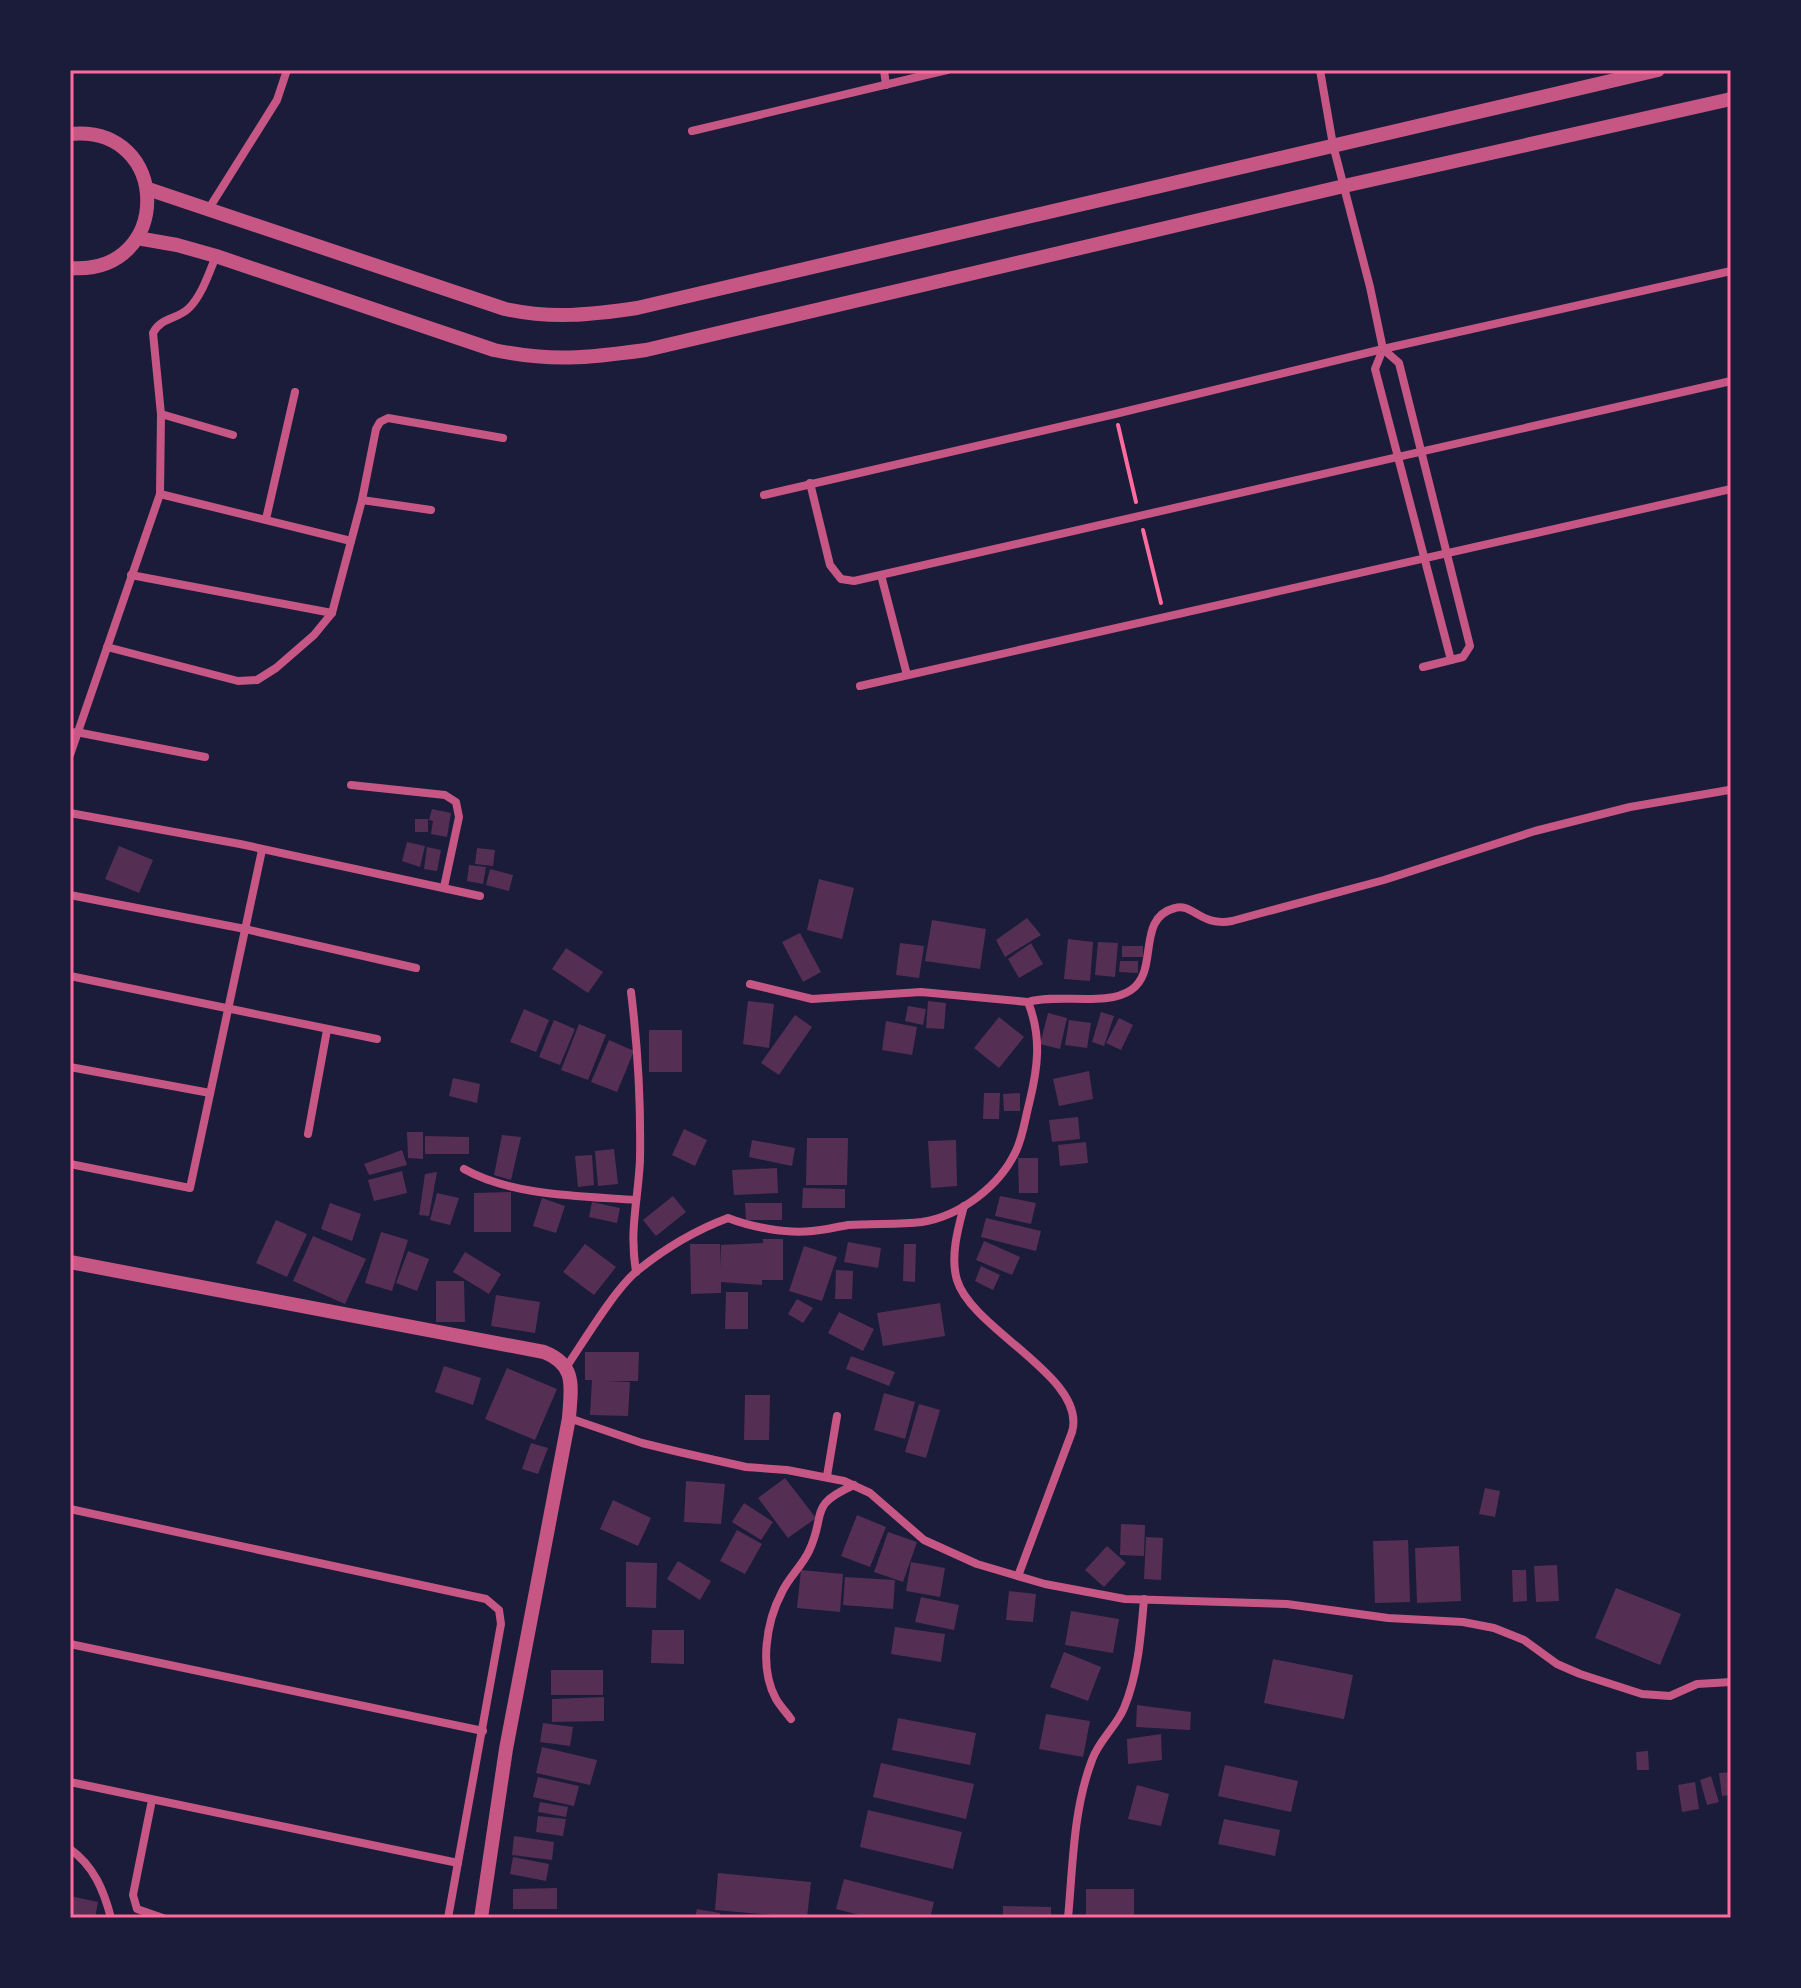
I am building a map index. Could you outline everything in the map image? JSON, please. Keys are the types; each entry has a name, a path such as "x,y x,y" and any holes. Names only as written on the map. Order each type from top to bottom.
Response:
{"street":[{"path":"208,210 277,100 287,70"},
{"path":"884,70 886,85"},
{"path":"692,131 947,70"},
{"path":"1320,70 1333,145 1383,349 1375,369 1451,660"},
{"path":"148,189 505,309 533,315 579,317 637,308 1658,70"},
{"path":"137,238 216,256 494,350 527,357 581,359 646,350 1344,186 1731,99"},
{"path":"70,134 83,132 101,136 118,144 132,156 142,171 148,189 149,207 137,238 128,250 101,266 70,268"},
{"path":"70,755 160,494 161,414 153,333 164,320 176,317 189,308 216,256"},
{"path":"764,495 1383,349 1731,271"},
{"path":"1383,349 1399,363 1470,646 1463,657 1423,667"},
{"path":"810,483 830,565 841,579 854,581 1731,381"},
{"path":"266,519 295,392"},
{"path":"161,414 233,435"},
{"path":"107,647 249,682 276,668 314,635 332,613 380,422 388,418 503,438"},
{"path":"860,686 1731,489"},
{"path":"160,494 351,541"},
{"path":"362,500 431,510"},
{"path":"131,575 332,613"},
{"path":"881,575 907,675"},
{"path":"76,732 205,757"},
{"path":"351,785 445,795 456,802 459,817 444,887"},
{"path":"750,984 812,999 921,992 1028,1002 1041,998 1114,997 1130,991 1145,974 1149,936 1155,923 1165,912 1177,907 1189,909 1209,922 1232,921 1384,880 1535,831 1630,807 1729,790"},
{"path":"70,813 480,896"},
{"path":"70,1164 190,1188 262,850"},
{"path":"70,895 245,929 416,968"},
{"path":"70,976 377,1039"},
{"path":"631,992 640,1063 640,1142 632,1228 636,1272"},
{"path":"567,1366 636,1272 699,1230 728,1218 744,1224 808,1232 847,1225 922,1222 964,1206 995,1183 1016,1152 1036,1073 1038,1034 1028,1002"},
{"path":"308,1134 327,1030"},
{"path":"70,1067 210,1093"},
{"path":"464,1169 482,1178 549,1193 636,1200"},
{"path":"964,1206 954,1263 961,1292 997,1330 1042,1370 1067,1397 1074,1412 1072,1432 1018,1576"},
{"path":"70,1262 544,1352 559,1358 567,1366 570,1381 569,1418 506,1749 481,1918"},
{"path":"827,1476 837,1416"},
{"path":"569,1418 679,1452 746,1467 827,1476 854,1485 870,1493 924,1540 977,1564 1098,1595 1287,1604 1388,1618 1463,1622 1494,1628 1524,1640 1568,1669 1642,1694 1670,1696 1697,1684 1731,1682"},
{"path":"791,1719 775,1698 769,1678 766,1655 770,1624 782,1591 809,1552 821,1506 854,1485"},
{"path":"70,1509 486,1599 499,1610 501,1624 448,1918"},
{"path":"1068,1918 1080,1801 1097,1750 1124,1709 1141,1636 1144,1599"},
{"path":"70,1644 483,1731"},
{"path":"70,1782 458,1863"},
{"path":"152,1800 133,1895 137,1909 163,1918"},
{"path":"70,1849 95,1875 104,1891 111,1918"}],"building":[{"path":"432,809 451,813 447,837 431,834 433,821 429,820"},
{"path":"415,819 428,819 428,832 415,832"},
{"path":"407,842 425,846 420,867 402,861"},
{"path":"119,846 153,860 139,893 105,879"},
{"path":"427,847 441,850 437,871 424,869"},
{"path":"477,848 495,850 493,866 475,864"},
{"path":"469,865 486,867 483,884 467,881"},
{"path":"490,869 513,875 509,891 486,885"},
{"path":"819,879 854,888 842,939 807,930"},
{"path":"1027,918 1041,935 1005,957 996,940"},
{"path":"932,920 986,929 980,969 925,961"},
{"path":"800,933 821,972 803,982 782,942"},
{"path":"1068,939 1093,942 1090,981 1064,979"},
{"path":"1098,942 1118,943 1115,977 1095,975"},
{"path":"900,943 924,946 919,978 896,975"},
{"path":"1031,943 1043,964 1019,978 1008,959"},
{"path":"1122,946 1143,946 1143,957 1122,957"},
{"path":"566,948 603,972 588,993 552,969"},
{"path":"1120,961 1138,961 1138,973 1119,972"},
{"path":"748,1001 774,1004 769,1048 743,1044"},
{"path":"928,1001 946,1003 944,1029 926,1028"},
{"path":"908,1006 926,1009 923,1025 905,1021"},
{"path":"524,1009 549,1020 536,1052 510,1042"},
{"path":"1101,1012 1114,1016 1104,1046 1092,1042"},
{"path":"1048,1013 1067,1018 1060,1049 1040,1044"},
{"path":"795,1015 812,1027 779,1075 761,1063"},
{"path":"999,1017 1024,1037 999,1068 974,1048"},
{"path":"1119,1018 1133,1025 1121,1050 1106,1043"},
{"path":"554,1020 575,1029 560,1065 539,1057"},
{"path":"1069,1020 1091,1023 1087,1048 1065,1045"},
{"path":"886,1021 917,1027 912,1055 882,1050"},
{"path":"579,1024 606,1035 588,1080 561,1070"},
{"path":"649,1030 682,1030 682,1072 649,1072"},
{"path":"609,1040 634,1051 617,1092 591,1082"},
{"path":"1089,1071 1093,1099 1059,1106 1053,1079"},
{"path":"453,1078 480,1084 477,1103 449,1096"},
{"path":"984,1093 1000,1093 999,1119 983,1119"},
{"path":"1020,1093 1020,1111 1004,1111 1003,1094"},
{"path":"1078,1117 1080,1139 1052,1142 1049,1120"},
{"path":"684,1129 707,1140 695,1166 672,1155"},
{"path":"407,1132 423,1132 423,1159 408,1158"},
{"path":"502,1135 521,1137 511,1180 494,1175"},
{"path":"425,1136 469,1137 469,1154 425,1154"},
{"path":"807,1138 848,1138 847,1185 806,1185"},
{"path":"752,1140 795,1148 792,1166 749,1157"},
{"path":"956,1140 957,1186 931,1188 928,1141"},
{"path":"1086,1142 1088,1163 1060,1166 1058,1145"},
{"path":"614,1149 618,1184 598,1186 595,1151"},
{"path":"402,1150 407,1165 369,1175 364,1164"},
{"path":"592,1155 594,1185 578,1187 575,1156"},
{"path":"1018,1158 1038,1158 1038,1193 1019,1193"},
{"path":"777,1168 778,1193 734,1195 732,1170"},
{"path":"402,1171 407,1193 374,1201 368,1180"},
{"path":"437,1172 429,1216 419,1215 425,1174"},
{"path":"803,1188 845,1189 845,1208 802,1208"},
{"path":"511,1192 511,1232 474,1232 474,1193"},
{"path":"437,1193 459,1198 450,1225 430,1220"},
{"path":"673,1196 686,1212 656,1236 643,1220"},
{"path":"1000,1196 1036,1203 1031,1224 995,1216"},
{"path":"542,1198 565,1206 556,1233 533,1226"},
{"path":"592,1202 620,1208 617,1223 589,1217"},
{"path":"330,1203 361,1214 352,1241 321,1229"},
{"path":"745,1203 782,1203 782,1220 746,1220"},
{"path":"986,1218 1041,1231 1036,1251 981,1237"},
{"path":"276,1220 307,1234 287,1277 256,1263"},
{"path":"381,1232 408,1240 392,1291 365,1283"},
{"path":"313,1236 366,1259 345,1304 293,1281"},
{"path":"763,1239 783,1239 783,1280 762,1280 762,1285 721,1282 721,1293 691,1294 690,1244 720,1244 721,1268 721,1245 763,1243"},
{"path":"984,1241 1020,1257 1012,1275 976,1260"},
{"path":"848,1242 881,1248 878,1268 844,1262"},
{"path":"585,1244 616,1267 594,1295 563,1272"},
{"path":"904,1244 916,1244 915,1282 903,1281"},
{"path":"804,1246 837,1257 822,1301 789,1291"},
{"path":"408,1251 429,1259 417,1291 396,1283"},
{"path":"465,1252 501,1274 489,1294 453,1272"},
{"path":"981,1266 1000,1275 993,1290 975,1281"},
{"path":"836,1270 853,1271 852,1299 835,1299"},
{"path":"436,1281 464,1281 465,1322 436,1322"},
{"path":"726,1292 748,1292 748,1329 725,1329"},
{"path":"496,1295 540,1302 535,1333 491,1326"},
{"path":"797,1299 813,1308 803,1323 788,1314"},
{"path":"940,1303 945,1336 883,1346 877,1313"},
{"path":"839,1312 874,1329 863,1351 828,1333"},
{"path":"585,1352 639,1352 638,1381 606,1381 630,1382 628,1416 590,1415 592,1380 585,1380"},
{"path":"851,1356 895,1372 889,1386 846,1369"},
{"path":"444,1366 481,1378 473,1405 435,1392"},
{"path":"507,1368 557,1389 535,1440 485,1419"},
{"path":"884,1393 915,1402 905,1439 874,1430"},
{"path":"745,1395 770,1395 769,1440 744,1440"},
{"path":"919,1404 940,1410 926,1458 905,1452"},
{"path":"531,1443 548,1448 538,1474 522,1469"},
{"path":"785,1478 816,1518 788,1538 758,1498"},
{"path":"686,1481 725,1484 721,1524 684,1522"},
{"path":"1485,1488 1500,1491 1495,1517 1479,1514"},
{"path":"613,1500 651,1518 638,1546 600,1529"},
{"path":"744,1503 773,1522 761,1540 732,1522"},
{"path":"857,1515 886,1527 870,1567 841,1556"},
{"path":"1121,1524 1145,1525 1144,1556 1120,1555"},
{"path":"737,1530 762,1544 745,1574 720,1561"},
{"path":"888,1532 917,1542 903,1582 874,1572"},
{"path":"1146,1537 1163,1538 1161,1580 1144,1579"},
{"path":"1408,1540 1410,1602 1375,1603 1373,1541"},
{"path":"1107,1546 1126,1563 1104,1587 1085,1570"},
{"path":"1459,1546 1461,1601 1417,1603 1415,1548"},
{"path":"678,1561 711,1581 700,1600 667,1579"},
{"path":"626,1562 657,1563 656,1608 626,1607"},
{"path":"911,1562 945,1568 940,1597 906,1591"},
{"path":"1557,1565 1559,1601 1536,1602 1534,1566"},
{"path":"801,1570 843,1574 840,1612 797,1608"},
{"path":"1512,1570 1526,1570 1527,1601 1513,1602"},
{"path":"845,1577 895,1580 893,1609 843,1605"},
{"path":"1616,1588 1681,1614 1660,1665 1595,1638"},
{"path":"1009,1591 1036,1594 1033,1622 1006,1620"},
{"path":"921,1597 959,1605 954,1630 915,1622"},
{"path":"1071,1611 1119,1619 1113,1653 1065,1645"},
{"path":"895,1627 945,1634 941,1662 891,1654"},
{"path":"652,1630 684,1630 684,1664 651,1663"},
{"path":"1064,1652 1101,1667 1088,1701 1050,1687"},
{"path":"1273,1659 1353,1675 1344,1719 1264,1703"},
{"path":"551,1670 603,1670 603,1695 551,1695"},
{"path":"604,1697 604,1721 552,1722 552,1699"},
{"path":"1137,1705 1191,1712 1190,1730 1136,1727"},
{"path":"1046,1714 1090,1721 1083,1757 1039,1749"},
{"path":"898,1718 976,1733 970,1765 892,1750"},
{"path":"543,1723 573,1727 570,1746 540,1742"},
{"path":"1161,1734 1162,1760 1128,1764 1127,1739"},
{"path":"542,1747 597,1760 590,1785 536,1773"},
{"path":"1648,1751 1649,1770 1637,1770 1636,1752"},
{"path":"881,1763 974,1784 966,1819 873,1797"},
{"path":"1225,1765 1298,1781 1291,1812 1218,1796"},
{"path":"1731,1772 1731,1795 1722,1796 1719,1773"},
{"path":"1711,1776 1719,1802 1707,1805 1700,1780"},
{"path":"538,1777 579,1786 574,1806 533,1797"},
{"path":"1695,1782 1699,1809 1682,1812 1678,1785"},
{"path":"1137,1785 1169,1794 1161,1826 1128,1819"},
{"path":"540,1802 568,1807 566,1817 538,1812"},
{"path":"868,1810 962,1832 953,1869 860,1847"},
{"path":"538,1816 566,1819 563,1836 536,1832"},
{"path":"1224,1819 1280,1830 1275,1856 1218,1844"},
{"path":"514,1836 554,1842 552,1860 512,1855"},
{"path":"513,1857 549,1864 546,1881 510,1874"},
{"path":"718,1873 811,1882 807,1918 715,1910"},
{"path":"844,1879 934,1902 930,1918 871,1918 836,1909"},
{"path":"557,1888 557,1909 513,1909 513,1889"},
{"path":"1086,1889 1134,1889 1134,1918 1086,1917"},
{"path":"70,1896 98,1902 95,1918 70,1918"},
{"path":"1003,1906 1051,1907 1051,1918 1003,1918"},
{"path":"697,1909 720,1913 720,1918 695,1918"}]}
